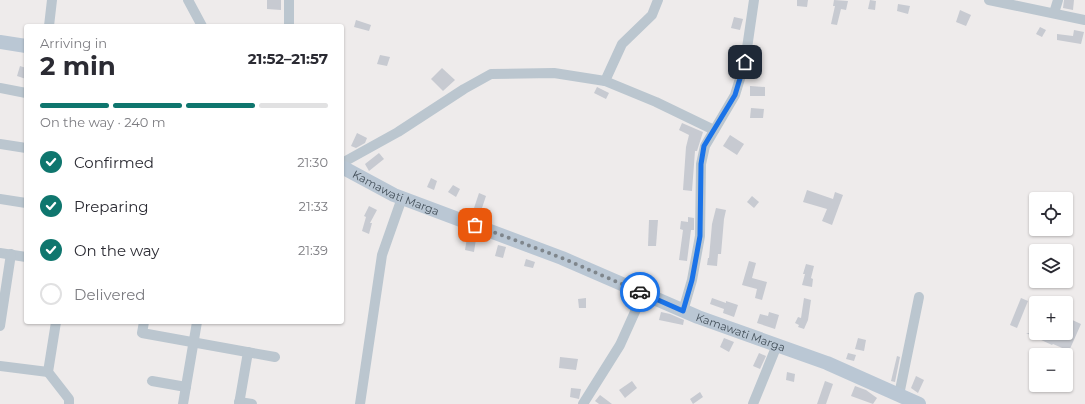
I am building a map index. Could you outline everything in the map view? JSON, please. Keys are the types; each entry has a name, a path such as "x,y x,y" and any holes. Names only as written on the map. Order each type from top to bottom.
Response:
{"main road":[{"path":"0,42 24,46"},
{"name":"Kamawati Marga","path":"344,167 394,195 562,258 698,317 827,363 919,404"}],"street":[{"path":"50,24 52,0"},
{"path":"188,0 201,24"},
{"path":"289,0 289,24"},
{"path":"604,81 622,44 652,15 658,0"},
{"path":"683,311 692,280 700,236 701,164 704,146 735,95 745,62 754,0"},
{"path":"989,0 1085,20"},
{"path":"1054,13 1058,0"},
{"path":"344,165 464,89 491,74 554,73 604,81 656,102 714,130"},
{"path":"0,88 24,93"},
{"path":"0,144 24,148"},
{"path":"360,404 382,256 402,198"},
{"path":"0,199 24,204"},
{"path":"0,253 24,257"},
{"path":"0,326 11,254"},
{"path":"584,404 620,345 644,294"},
{"path":"899,395 919,297"},
{"path":"48,372 56,324"},
{"path":"144,324 142,333 275,357"},
{"path":"183,404 197,324"},
{"path":"753,404 777,345"},
{"path":"248,352 239,403 252,404"},
{"path":"0,366 48,372 69,399 69,404"},
{"path":"152,381 186,387"}],"building":[{"path":"267,0 281,0 281,10 267,9"},
{"path":"797,0 808,0 807,7 797,6"},
{"path":"834,0 848,1 846,10 841,9 837,25 831,24 835,6 833,6"},
{"path":"870,0 876,1 875,10 868,9"},
{"path":"1064,0 1074,0 1073,10 1063,8"},
{"path":"898,4 910,6 908,14 897,11"},
{"path":"960,10 971,15 966,26 956,22"},
{"path":"734,17 743,19 740,30 731,28"},
{"path":"356,20 371,25 369,31 354,27"},
{"path":"1040,27 1046,30 1042,37 1036,34"},
{"path":"1074,30 1084,32 1081,44 1057,40 1057,34 1073,36"},
{"path":"380,55 390,57 387,66 377,64"},
{"path":"20,66 24,67 24,78 17,76"},
{"path":"442,68 455,80 443,91 431,79"},
{"path":"750,86 765,87 765,96 750,96"},
{"path":"597,87 609,93 606,99 594,93"},
{"path":"751,108 764,109 763,118 750,118"},
{"path":"682,123 703,132 697,151 695,151 692,191 683,190 686,147 689,135 679,130"},
{"path":"357,133 367,138 365,143 356,148 351,146"},
{"path":"730,135 744,144 737,155 723,146"},
{"path":"379,153 384,159 369,171 365,164"},
{"path":"431,178 437,181 434,190 427,187"},
{"path":"453,185 460,189 456,197 448,192"},
{"path":"807,190 833,199 835,192 843,195 832,225 822,221 827,209 803,202"},
{"path":"479,193 486,196 481,211 474,208"},
{"path":"752,196 759,202 754,208 747,202"},
{"path":"369,206 377,210 370,223 372,223 369,234 362,231 366,217 364,216"},
{"path":"716,208 726,210 721,254 718,254 717,266 707,265 712,224"},
{"path":"688,217 694,218 694,230 691,230 687,261 679,260 683,230 680,229 681,221 688,222"},
{"path":"649,220 658,220 656,246 648,246"},
{"path":"467,238 476,239 474,252 465,250"},
{"path":"498,245 506,247 503,258 495,256"},
{"path":"526,259 535,262 533,268 524,266"},
{"path":"749,261 756,263 752,278 767,282 762,300 755,298 757,289 742,285"},
{"path":"806,264 814,266 811,278 813,279 812,287 802,285"},
{"path":"586,298 586,308 579,308 578,299"},
{"path":"712,298 738,305 734,317 723,313 724,309 710,304"},
{"path":"804,298 811,300 808,320 804,329 798,327 799,325 795,323 798,317 801,318"},
{"path":"1021,298 1028,301 1017,328 1010,325"},
{"path":"661,312 684,320 683,325 659,320"},
{"path":"769,312 779,315 775,329 757,323 760,314 768,316"},
{"path":"1073,320 1081,324 1070,348 1062,348 1053,344 1052,345 1041,340 1073,340"},
{"path":"724,338 734,342 729,352 720,347"},
{"path":"858,338 866,340 864,351 855,349"},
{"path":"759,353 766,356 760,369 753,366"},
{"path":"848,353 856,355 854,361 846,359"},
{"path":"897,356 900,357 895,382 891,381"},
{"path":"560,357 578,359 576,370 559,368"},
{"path":"787,372 795,374 794,382 786,380"},
{"path":"916,376 924,380 918,393 911,388"},
{"path":"632,381 637,388 625,398 619,390"},
{"path":"825,381 833,384 826,404 817,404"},
{"path":"855,386 866,390 877,398 873,404 851,396"},
{"path":"571,388 581,389 579,399 570,397"},
{"path":"700,392 703,397 693,404 690,399"},
{"path":"600,395 612,404 599,404 595,401"}],"way so far":[{"path":"475,225 562,258 640,292"}],"route":[{"path":"640,292 683,311 692,280 700,236 701,164 704,146 735,95 745,62"}]}
